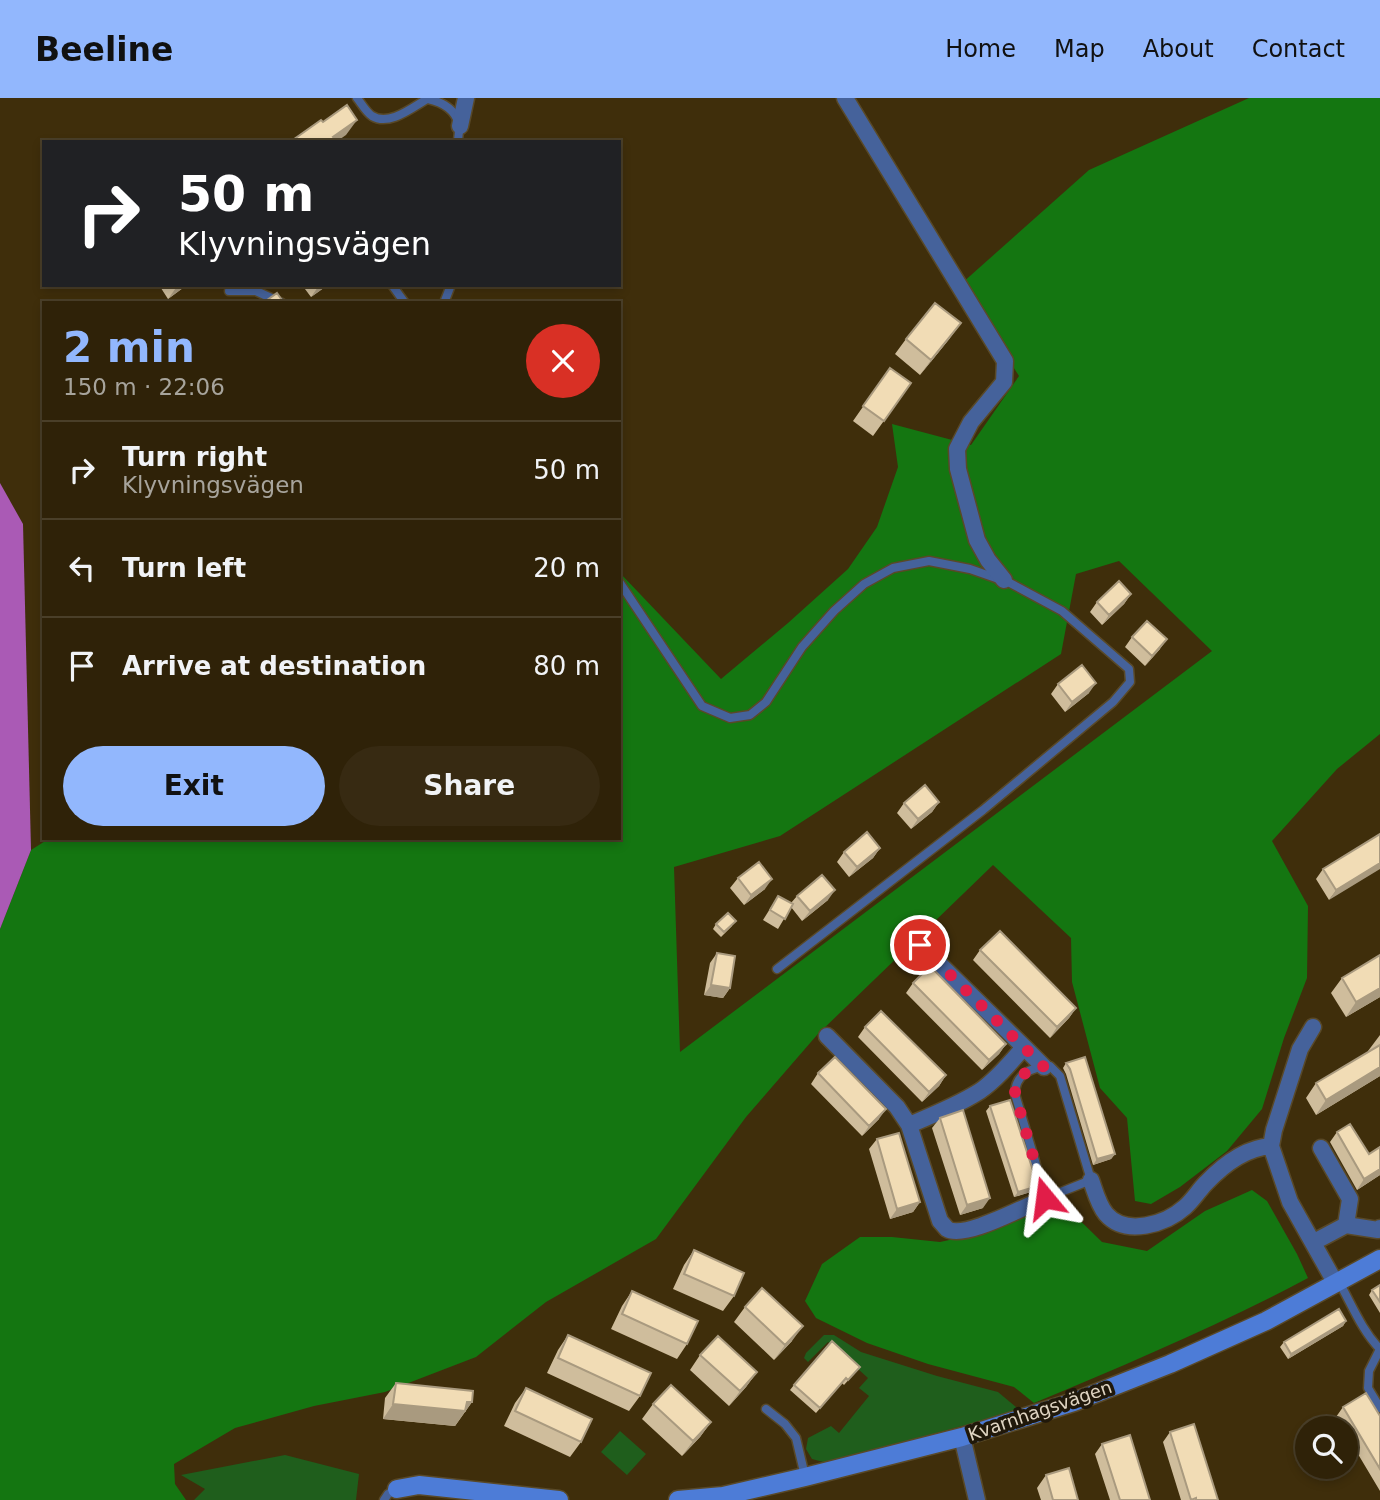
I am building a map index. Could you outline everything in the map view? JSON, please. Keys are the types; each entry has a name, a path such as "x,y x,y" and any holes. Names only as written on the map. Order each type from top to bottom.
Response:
{"street":[{"path":"459,134 466,98"},
{"path":"845,98 1005,361 1004,382 971,422 957,449 958,470 978,540 988,561 1004,580"},
{"path":"920,945 1044,1067"},
{"path":"1313,1027 1300,1049 1273,1130 1271,1146 1290,1202 1338,1283"},
{"path":"827,1035 897,1107 909,1125 940,1221 947,1229 956,1232 992,1223 1045,1198"},
{"path":"909,1125 981,1090 996,1078 1024,1047"},
{"path":"1091,1180 1099,1202 1108,1216 1122,1224 1144,1227 1163,1222 1186,1207 1208,1181 1243,1153 1258,1147 1271,1146"},
{"path":"1321,1149 1350,1199 1346,1225"},
{"path":"1314,1242 1346,1225 1378,1230 1380,1228"},
{"name":"Kvarnhagsvägen","path":"678,1500 723,1496 805,1477 962,1437 1074,1402 1170,1364 1266,1321 1380,1259"},
{"path":"962,1437 977,1500"},
{"path":"391,1494 419,1485 480,1495 559,1500"}],"lane":[{"path":"357,98 372,116 387,119 429,98 442,102 453,112 459,134"},
{"path":"229,291 256,291 278,301"},
{"path":"621,584 702,706 730,718 750,715 766,702 802,647 834,611 864,584 893,568 929,561 956,565 1004,580 1062,611 1129,670 1130,682 1112,702 983,810 777,969"},
{"path":"1050,1066 1060,1076 1091,1180 1045,1198 1015,1094 1017,1080 1023,1074 1050,1066"},
{"path":"1338,1283 1380,1349 1370,1371 1368,1388 1380,1408"},
{"path":"766,1409 785,1424 796,1438 805,1477"}],"green space":[{"path":"1249,98 1380,98 1380,734 1337,769 1272,841 1308,906 1307,978 1284,1038 1262,1109 1227,1151 1180,1187 1151,1204 1135,1201 1127,1118 1100,1088 1072,982 1071,938 993,865 817,1035 746,1117 656,1239 546,1302 476,1357 385,1392 314,1406 235,1428 174,1464 175,1484 186,1500 0,1500 0,929 31,850 47,840 621,840 621,574 721,679 788,623 848,569 877,527 898,467 892,424 971,445 1019,376 961,284 1089,170","holes":["1119,561 1212,651 680,1052 674,867 780,836 1061,654 1076,574"]},
{"path":"1252,1190 1267,1201 1308,1278 1207,1328 1034,1403 1014,1387 928,1364 867,1343 816,1318 805,1301 822,1264 860,1237 940,1242 972,1235 1058,1199 1102,1242 1147,1251 1205,1211"},
{"path":"824,1335 834,1335 861,1352 998,1392 1016,1407 1017,1411 827,1463 812,1459 806,1449 808,1438 831,1426 839,1433 869,1396 859,1388 868,1378 828,1342 808,1362 804,1358"},
{"path":"620,1431 646,1454 627,1475 601,1452"},
{"path":"285,1455 359,1474 356,1500 194,1500 205,1489 181,1475"}],"shaded area":[{"path":"0,483 23,524 31,850 0,929"}],"building":[{"path":"347,105 357,120 333,137 336,140 293,140 321,120 323,122"},
{"path":"277,293 283,301 266,301"},
{"path":"935,303 961,323 931,360 906,339"},
{"path":"890,368 911,383 884,421 863,406"},
{"path":"1119,581 1131,594 1109,615 1097,602"},
{"path":"1147,621 1167,639 1152,656 1132,637"},
{"path":"1082,665 1096,683 1072,702 1058,684"},
{"path":"925,785 939,802 918,819 904,803"},
{"path":"867,832 880,848 857,867 844,852"},
{"path":"1380,834 1380,863 1336,890 1323,869"},
{"path":"759,862 772,879 751,895 738,878"},
{"path":"822,875 835,890 810,911 797,896"},
{"path":"778,896 793,904 785,919 770,910"},
{"path":"728,913 736,921 724,932 716,924"},
{"path":"1000,931 1076,1008 1057,1027 980,950"},
{"path":"717,953 735,956 730,988 711,985"},
{"path":"1380,955 1380,988 1356,1002 1342,978"},
{"path":"930,966 1006,1044 989,1060 913,983"},
{"path":"881,1011 946,1075 929,1092 865,1027"},
{"path":"1380,1045 1380,1067 1326,1100 1316,1083"},
{"path":"835,1057 886,1109 869,1126 818,1073"},
{"path":"1085,1057 1115,1154 1097,1159 1066,1063"},
{"path":"1010,1100 1038,1186 1018,1192 990,1106"},
{"path":"963,1110 990,1198 967,1205 940,1118"},
{"path":"1350,1124 1369,1154 1380,1147 1380,1169 1364,1179 1337,1132"},
{"path":"899,1133 920,1202 897,1209 877,1139"},
{"path":"694,1250 744,1273 734,1296 684,1274"},
{"path":"1380,1285 1380,1302 1372,1290"},
{"path":"762,1288 803,1326 785,1345 745,1307"},
{"path":"632,1291 698,1321 687,1344 622,1314"},
{"path":"1339,1309 1346,1321 1291,1354 1284,1342"},
{"path":"568,1335 651,1373 640,1396 558,1358"},
{"path":"718,1336 757,1372 740,1391 700,1355"},
{"path":"832,1341 860,1367 848,1380 846,1378 820,1408 794,1385"},
{"path":"396,1383 473,1391 472,1402 467,1402 465,1411 393,1404"},
{"path":"671,1385 711,1422 693,1441 653,1404"},
{"path":"526,1388 592,1419 581,1442 515,1411"},
{"path":"1366,1393 1380,1416 1380,1469 1358,1432 1358,1416 1348,1416 1343,1407"},
{"path":"1194,1424 1218,1500 1191,1500 1170,1432"},
{"path":"1130,1435 1150,1500 1120,1500 1102,1444"},
{"path":"1069,1468 1078,1500 1053,1500 1046,1475"}],"route":[{"path":"920,945 1044,1067 1023,1074 1017,1080 1015,1094 1045,1198"}]}
